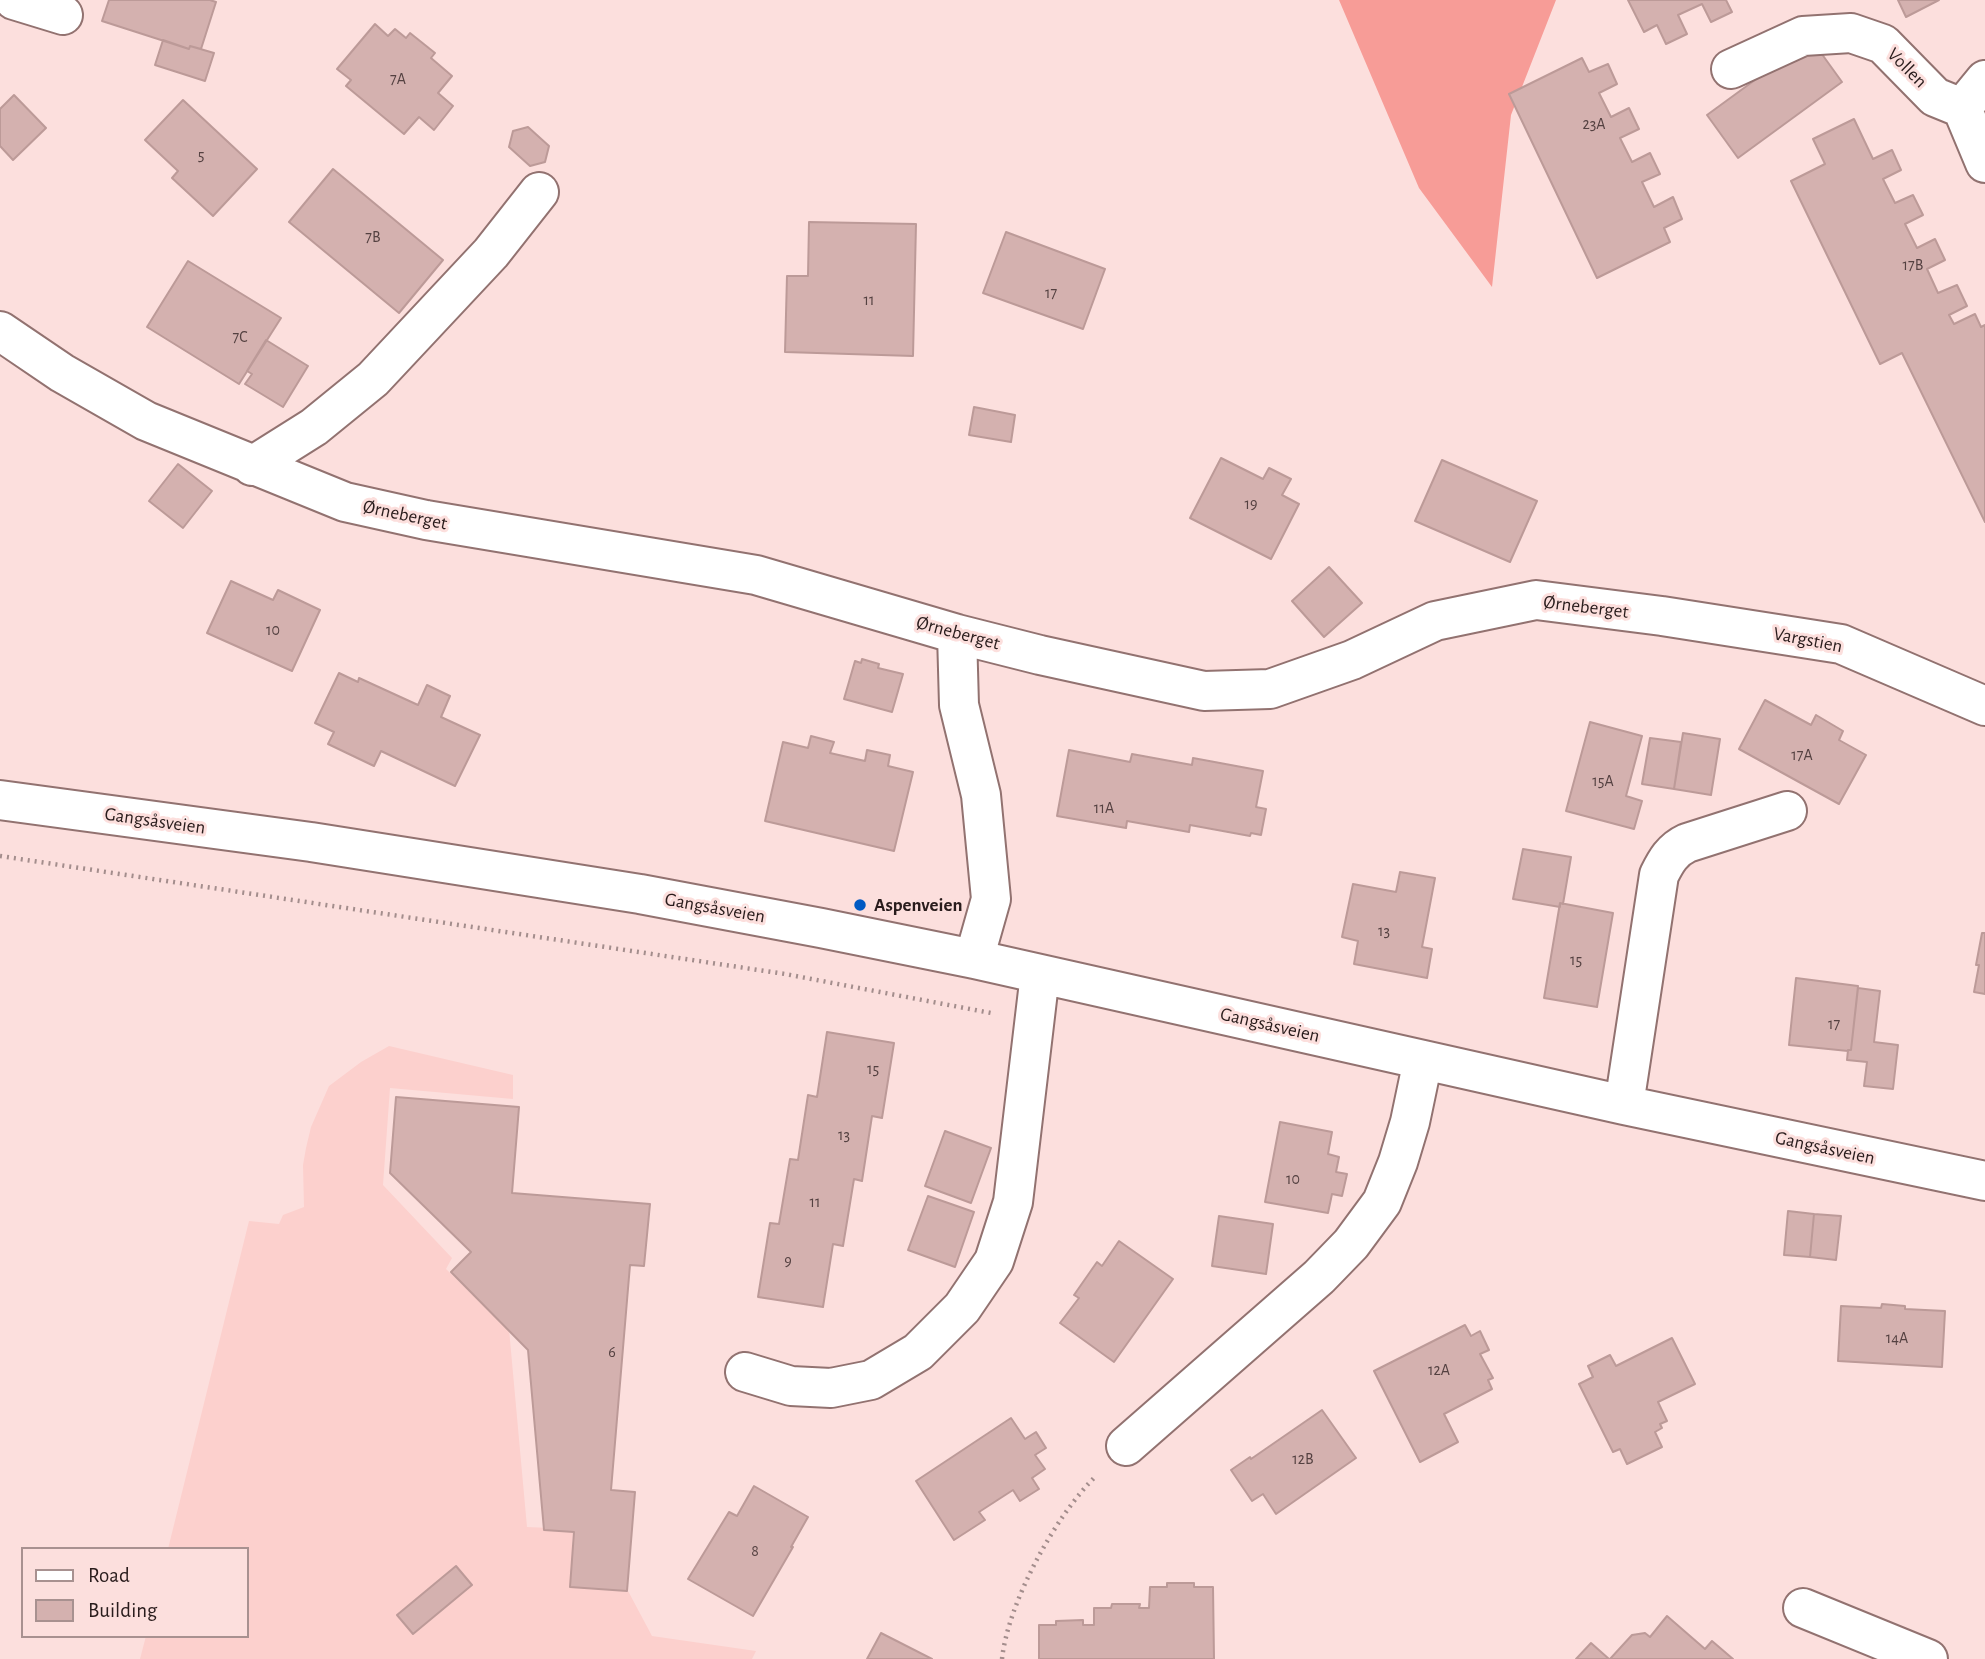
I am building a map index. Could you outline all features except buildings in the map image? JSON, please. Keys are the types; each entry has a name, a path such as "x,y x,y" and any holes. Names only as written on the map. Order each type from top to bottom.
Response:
{"street":[{"path":"14,0 63,15"},
{"name":"Vollen","path":"1731,69 1802,36 1851,33 1883,44 1936,97 1973,94 1985,163"},
{"path":"252,466 314,426 373,379 491,253 539,192"},
{"name":"Ørneberget","path":"0,331 62,373 146,421 345,502 426,520 756,575 957,634 1204,691 1270,689 1352,660 1435,621 1536,600 1662,616"},
{"name":"Vargstien","path":"1662,616 1841,644 1985,706"},
{"path":"957,634 959,705 981,795 991,899 974,959"},
{"name":"Gangsåsveien","path":"0,800 303,841 626,892 821,928 974,959 1624,1105 1985,1181"},
{"path":"1624,1105 1659,876 1668,858 1687,843 1787,811"},
{"path":"745,1371 791,1386 831,1388 871,1380 918,1352 962,1308 994,1261 1013,1202 1040,974"},
{"path":"1126,1446 1319,1277 1359,1233 1382,1202 1398,1162 1410,1122 1423,1059"},
{"path":"1803,1608 1927,1659"}],"path":[{"path":"0,856 785,974 1034,1022"},
{"path":"1002,1659 1016,1605 1034,1566 1060,1521 1086,1486 1126,1446"}],"shaded area":[{"path":"1339,0 1556,0 1511,115 1492,287 1419,188"},
{"path":"389,1046 513,1075 513,1099 390,1088 383,1185 452,1258 446,1269 509,1329 527,1527 573,1529 571,1586 627,1589 652,1636 756,1651 752,1659 140,1659 145,1638 248,1638 248,1547 168,1547 249,1221 279,1224 283,1215 304,1207 303,1165 311,1127 329,1086 361,1062"}],"place":[{"name":"Aspenveien","path":"860,905"}]}
